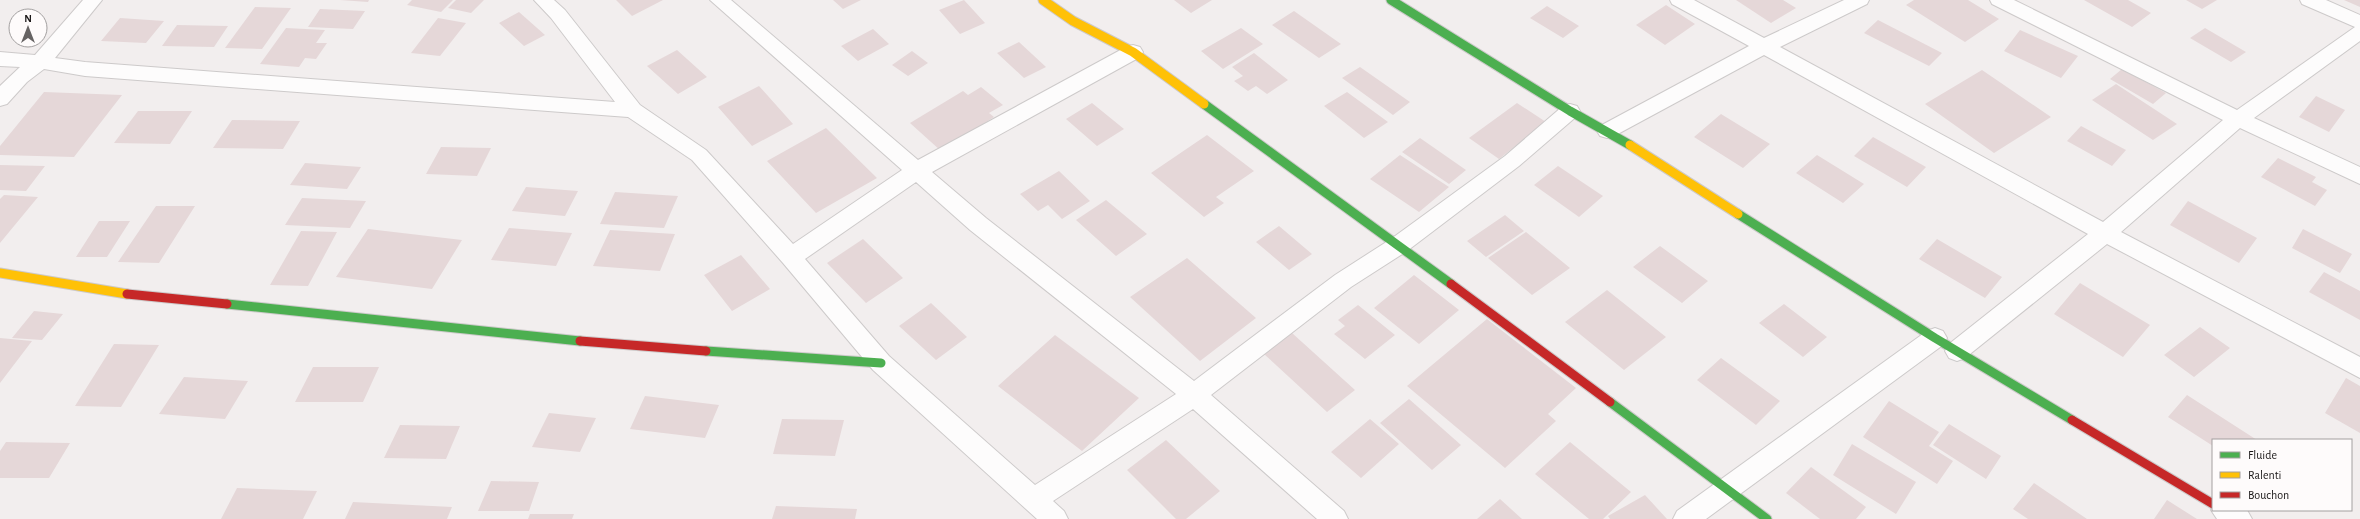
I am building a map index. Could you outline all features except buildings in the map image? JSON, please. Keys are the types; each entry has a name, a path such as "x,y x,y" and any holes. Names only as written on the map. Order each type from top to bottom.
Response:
{"street":[{"path":"0,99 20,77 40,62 93,0"},
{"path":"543,0 558,14 633,110 699,154 791,257 881,363 1056,519"},
{"path":"719,0 978,224 1194,395 1335,519"},
{"path":"1043,0 1073,21 1133,52 1399,245 1767,519"},
{"path":"1391,0 1570,110 1607,131 1935,338 2212,503"},
{"path":"1679,0 2105,232 2360,368"},
{"path":"1607,131 1765,46 1860,0"},
{"path":"1999,0 2238,119 2360,176"},
{"path":"2309,0 2360,22"},
{"path":"1957,351 2105,232 2238,119 2360,32"},
{"path":"791,257 916,171 1133,52"},
{"path":"0,59 40,62 85,69 633,110"},
{"path":"1035,499 1194,395 1343,281 1399,245 1512,161 1570,110"},
{"path":"0,273 99,291 590,343 881,363"},
{"path":"1686,519 1935,338"},
{"path":"2226,511 2239,519"}],"traffic: fast":[{"path":"1391,0 1570,111 1630,145"},
{"path":"1204,104 1451,284"},
{"path":"1738,214 1935,338 2072,420"},
{"path":"227,304 580,341"},
{"path":"706,351 881,363"},
{"path":"1610,402 1767,519"}],"traffic: slow":[{"path":"1043,0 1073,21 1133,52 1204,104"},
{"path":"1630,145 1738,214"},
{"path":"0,273 99,291 127,294"}],"traffic: jam":[{"path":"1451,284 1610,402"},
{"path":"127,294 227,304"},
{"path":"580,341 706,351"},
{"path":"2072,420 2212,503"}]}
